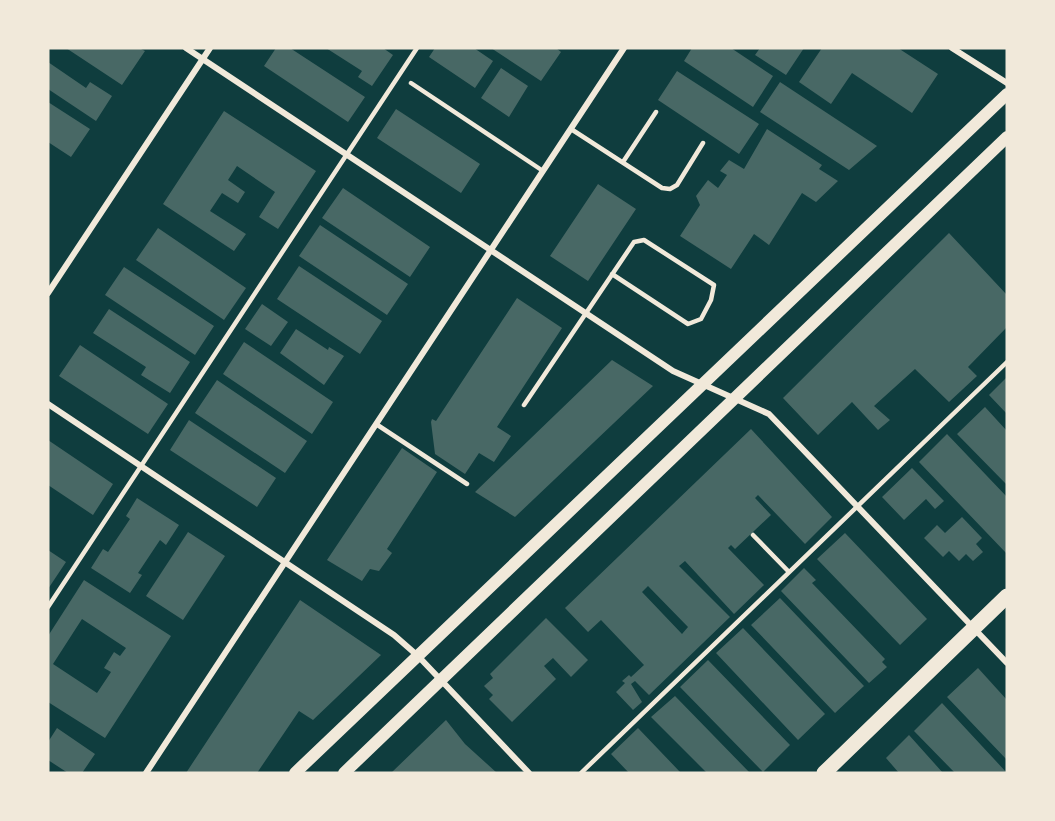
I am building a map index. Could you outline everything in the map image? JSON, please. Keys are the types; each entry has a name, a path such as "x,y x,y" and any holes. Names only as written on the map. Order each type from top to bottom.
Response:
{"main road":[{"path":"296,773 1007,94"},
{"path":"344,773 1007,137"},
{"path":"824,773 1007,596"}],"street":[{"path":"186,48 673,370 769,414 1007,663"},
{"path":"48,293 210,48"},
{"path":"146,773 624,48"},
{"path":"952,48 1007,83"},
{"path":"48,404 394,635 441,679 529,773"}],"lane":[{"path":"48,607 417,48"},
{"path":"411,83 543,171"},
{"path":"623,162 656,112"},
{"path":"571,129 662,188 670,189 677,185 704,143"},
{"path":"524,405 587,313 612,274 634,242 644,240 714,285 711,300 701,319 688,324 612,274"},
{"path":"581,773 1007,362"},
{"path":"376,424 468,484"},
{"path":"753,535 789,572"}],"building":[{"path":"66,48 139,48 145,51 122,85"},
{"path":"276,48 290,48 365,97 348,122 264,66"},
{"path":"326,48 383,48 393,55 372,86 358,77 362,71"},
{"path":"435,48 474,48 493,61 475,88 429,57"},
{"path":"491,48 556,48 561,52 541,81"},
{"path":"692,48 731,48 773,76 753,107 684,61"},
{"path":"760,48 804,48 786,75 755,55"},
{"path":"822,48 898,48 938,74 912,113 852,73 831,104 799,82"},
{"path":"48,62 86,88 90,82 112,96 96,121 48,89"},
{"path":"501,68 528,86 509,117 481,98"},
{"path":"677,71 759,124 739,154 658,100"},
{"path":"780,82 877,146 849,170 760,112"},
{"path":"48,102 90,129 71,157 48,142"},
{"path":"396,109 480,164 461,193 377,138"},
{"path":"224,111 316,171 278,229 259,217 275,192 237,166 228,180 245,192 238,203 222,193 210,211 246,234 234,251 163,204"},
{"path":"767,129 822,165 819,169 838,181 816,202 802,193 769,245 754,234 731,269 680,236 700,205 696,196 708,180 718,188 727,175 720,171 729,160 744,169"},
{"path":"598,184 636,209 588,281 550,256"},
{"path":"343,188 430,247 410,277 322,218"},
{"path":"320,225 408,284 387,315 299,256"},
{"path":"158,228 246,288 224,320 136,260"},
{"path":"949,233 1007,295 1007,327 968,367 977,376 949,402 915,369 874,406 890,420 878,430 852,402 818,435 783,398"},
{"path":"299,266 382,321 360,354 277,299"},
{"path":"124,267 214,326 195,355 105,295"},
{"path":"517,298 562,328 497,427 511,436 494,462 479,453 465,474 435,454 431,422 432,419 436,421"},
{"path":"262,304 288,322 271,346 245,329"},
{"path":"109,309 190,362 170,393 141,375 146,367 93,333"},
{"path":"296,329 328,350 329,347 344,356 324,385 280,353"},
{"path":"244,342 333,402 312,434 223,374"},
{"path":"80,345 168,404 148,434 59,376"},
{"path":"612,360 653,386 515,517 475,492"},
{"path":"1007,377 1007,414 989,395"},
{"path":"217,380 307,441 285,473 195,413"},
{"path":"985,407 1007,431 1007,485 957,434"},
{"path":"189,420 276,478 257,507 170,450"},
{"path":"751,429 832,517 805,544 758,495 755,498 771,515 735,549 731,545 728,548 764,585 734,614 685,561 679,566 730,617 649,695 635,681 631,684 642,702 633,710 616,692 625,683 622,681 629,675 631,677 644,665 601,620 588,632 565,608","holes":["648,586 688,627 682,634 642,592"]},
{"path":"947,434 1007,497 1007,554 919,462"},
{"path":"48,440 113,484 93,515 48,485"},
{"path":"402,448 437,472 387,549 392,553 379,571 370,569 362,581 327,560"},
{"path":"912,468 944,501 935,509 926,499 904,520 882,497"},
{"path":"137,498 179,525 166,545 160,540 138,573 142,575 130,593 91,568 103,549 108,552 130,519 126,516"},
{"path":"962,517 982,538 976,544 983,552 973,561 966,554 959,561 949,551 943,557 924,538 937,525 945,533"},
{"path":"188,532 225,556 183,620 146,596"},
{"path":"845,533 927,619 900,645 817,559"},
{"path":"48,550 66,562 48,589"},
{"path":"804,568 816,580 812,583 885,659 882,662 887,667 869,683 781,591"},
{"path":"84,580 171,636 105,738 48,702 48,636","holes":["82,619 126,648 120,656 114,652 104,668 111,672 97,693 53,664"]},
{"path":"780,598 864,686 835,713 751,625"},
{"path":"300,600 381,655 313,720 299,711 257,773 186,773"},
{"path":"546,618 588,660 571,677 553,658 544,666 556,679 512,722 489,699 493,695 484,686 493,678 490,674"},
{"path":"743,628 825,714 798,740 716,653"},
{"path":"708,660 790,745 763,772 680,687"},
{"path":"978,668 1007,700 1007,760 947,697"},
{"path":"675,696 750,773 707,773 651,717"},
{"path":"942,703 1007,773 955,773 914,731"},
{"path":"446,720 465,744 497,773 391,773"},
{"path":"57,728 95,754 82,773 68,773 48,760 48,742"},
{"path":"638,728 681,773 629,773 611,754"},
{"path":"909,735 943,773 899,773 886,758"}]}
